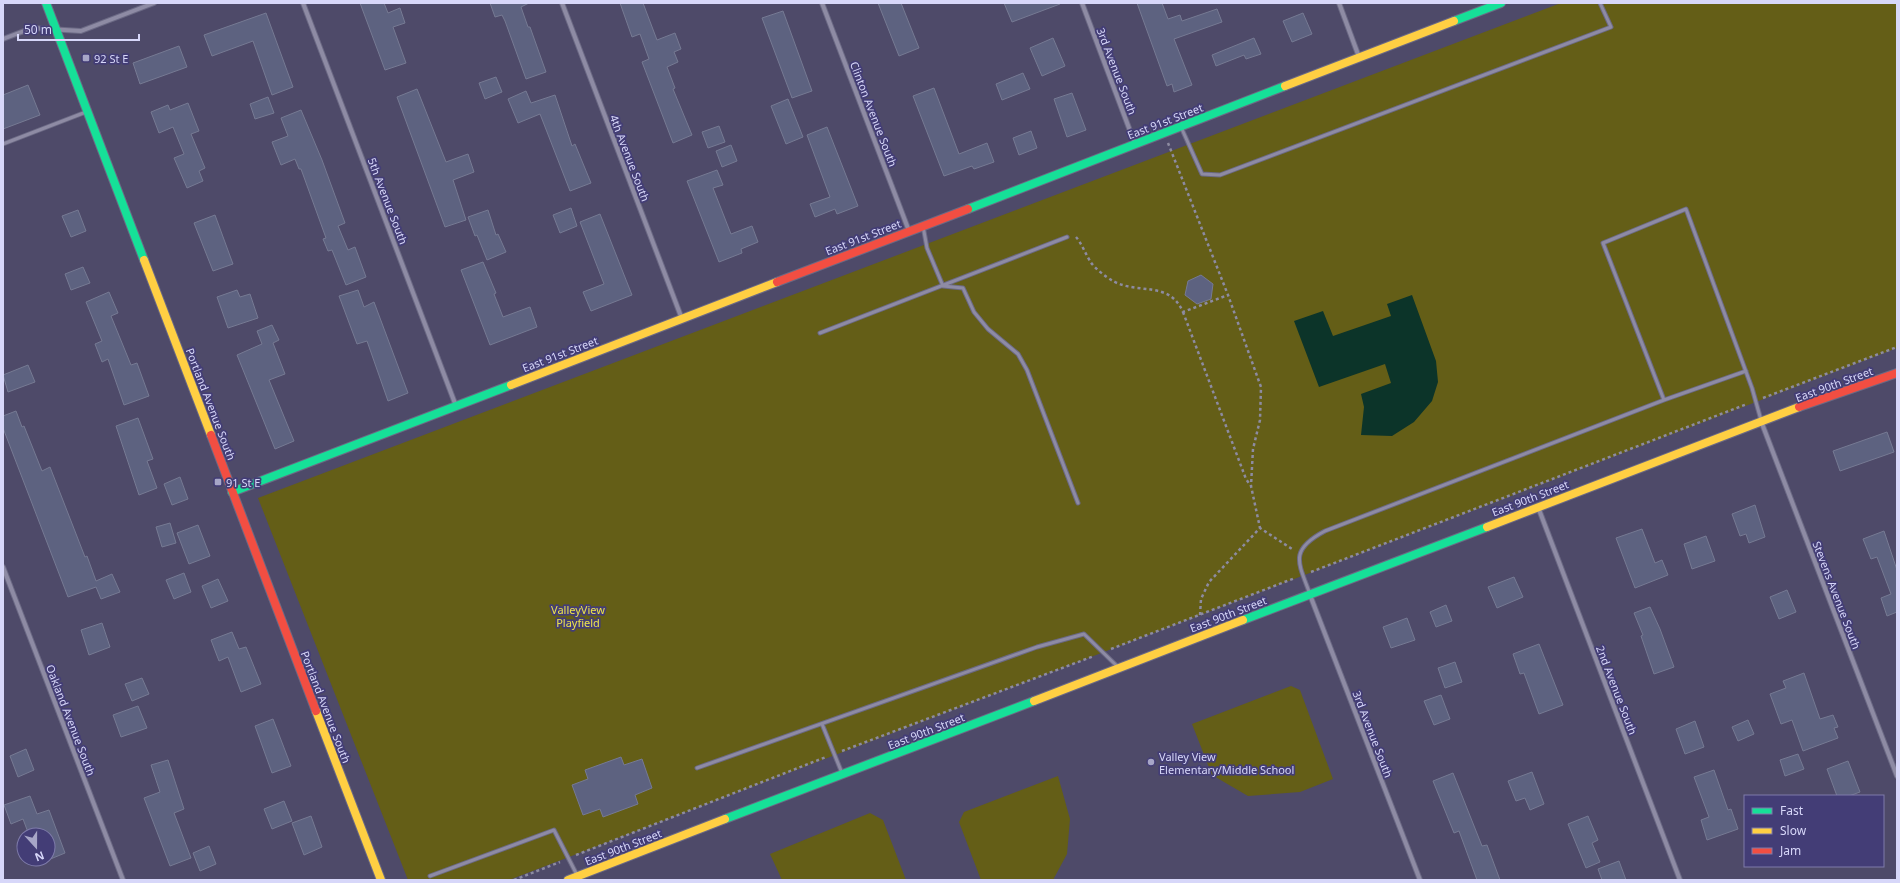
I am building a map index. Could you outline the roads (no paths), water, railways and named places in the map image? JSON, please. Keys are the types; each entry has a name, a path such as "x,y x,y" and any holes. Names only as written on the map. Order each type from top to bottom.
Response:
{"street":[{"name":"Portland Avenue South","path":"46,3 381,880"},
{"path":"3,39 32,28 82,31 154,3"},
{"name":"5th Avenue South","path":"303,3 456,406"},
{"name":"4th Avenue South","path":"562,3 682,319"},
{"name":"Clinton Avenue South","path":"822,3 909,232"},
{"name":"3rd Avenue South","path":"1082,3 1136,144"},
{"path":"1339,3 1359,57"},
{"name":"East 91st Street","path":"232,492 1501,3"},
{"name":"East 90th Street","path":"568,880 1761,421 1897,373"},
{"name":"Stevens Avenue South","path":"1761,421 1897,776"},
{"name":"2nd Avenue South","path":"1538,507 1680,880"},
{"name":"Oakland Avenue South","path":"3,567 123,880"},
{"name":"3rd Avenue South","path":"1310,594 1420,880"}],"lane":[{"path":"1180,127 1202,174 1220,175 1611,27 1600,3"},
{"path":"3,144 88,112"},
{"path":"1664,400 1603,242 1686,209 1746,371 1761,421"},
{"path":"922,226 927,248 943,286"},
{"path":"820,333 1067,237"},
{"path":"943,286 962,288 974,312 988,329 1018,354 1027,370 1078,503"},
{"path":"1310,594 1299,564 1300,553 1311,538 1325,531 1664,400 1746,371"},
{"path":"697,768 1037,647 1084,634 1120,668"},
{"path":"822,724 843,774"},
{"path":"430,876 554,830 578,876"}],"place":[{"name":"92 St E","path":"86,58"},
{"name":"91 St E","path":"218,482"},
{"name":"Valley View Elementary/Middle School","path":"1151,762"}],"park label":[{"name":"ValleyView Playfield","path":"578,615"}]}
